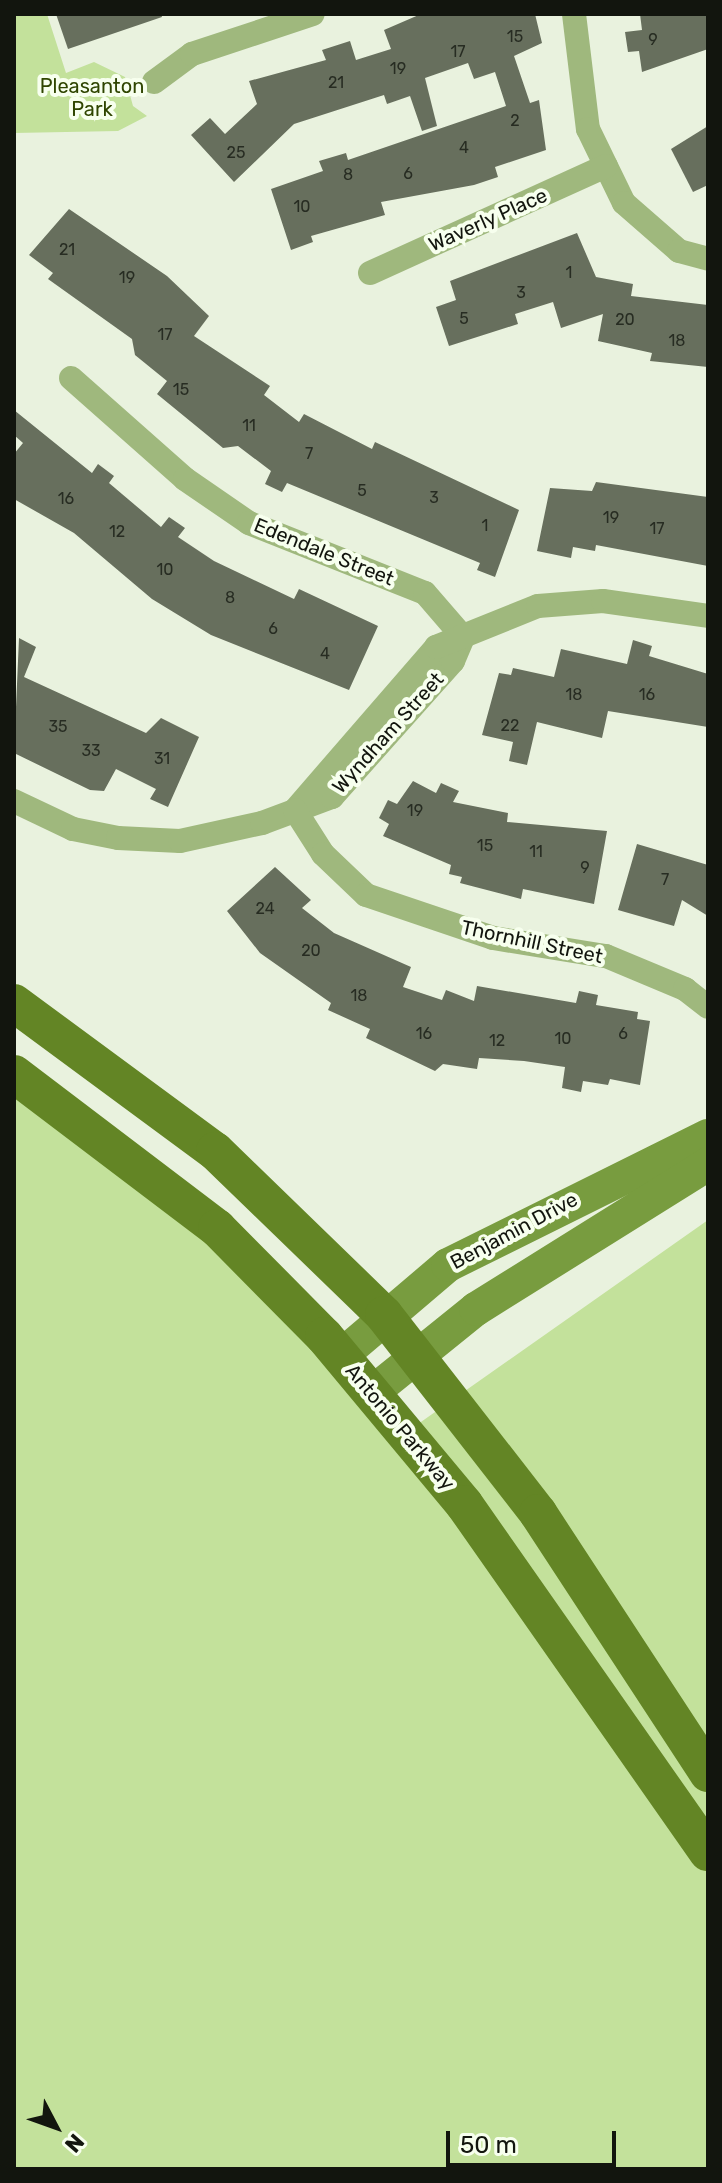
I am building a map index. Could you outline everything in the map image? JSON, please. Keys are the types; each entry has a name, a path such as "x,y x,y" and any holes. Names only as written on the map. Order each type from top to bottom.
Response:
{"main road":[{"path":"14,1003 215,1151 384,1315 538,1513 708,1773"},
{"name":"Antonio Parkway","path":"14,1074 217,1228 341,1356 464,1504 708,1852"},
{"name":"Benjamin Drive","path":"341,1356 384,1315 448,1265 708,1136"},
{"path":"373,1392 476,1309 708,1164"}],"street":[{"path":"154,82 192,54 313,14"},
{"path":"574,14 588,129 624,203 679,251 706,257"},
{"name":"Waverly Place","path":"370,273 606,166"},
{"name":"Edendale Street","path":"71,378 185,479 249,523 425,593 463,637"},
{"path":"463,637 538,606 590,602 708,616"},
{"name":"Wyndham Street","path":"14,801 73,829 180,841 332,797 453,661 463,637"},
{"name":"Thornhill Street","path":"295,810 323,854 366,895 493,938 606,956 685,989 708,1007"}],"green space":[{"name":"Pleasanton Park","path":"14,14 47,14 66,73 94,62 125,77 133,106 147,116 118,131 14,133"},
{"path":"14,1071 222,1218 401,1436 708,1220 708,2169 14,2169"}],"building":[{"path":"56,14 161,14 162,17 68,49"},
{"path":"421,14 535,14 542,43 514,56 530,103 539,100 546,150 495,167 498,177 474,185 381,202 385,215 311,236 313,242 291,250 271,189 323,171 319,161 346,153 348,160 506,106 495,72 474,79 468,63 425,78 437,126 422,131 410,96 387,104 384,95 294,124 234,182 191,135 210,118 225,134 257,104 249,81 326,60 322,50 350,41 356,60 391,49 384,30"},
{"path":"640,14 708,14 708,49 642,72 639,51 628,52 625,32 642,30"},
{"path":"708,126 708,185 693,192 671,149"},
{"path":"69,209 167,276 209,316 194,336 270,386 264,395 299,422 304,414 372,449 375,442 519,510 495,577 477,570 480,563 287,483 282,492 265,484 271,471 238,446 223,448 157,394 167,381 135,355 132,339 48,279 53,273 29,255"},
{"path":"577,233 596,277 633,284 631,296 708,305 708,367 650,361 652,353 598,341 603,314 561,328 553,302 515,314 518,324 449,346 436,307 456,300 450,281"},
{"path":"14,410 92,473 98,464 114,476 109,483 161,527 169,517 185,528 178,537 214,561 294,599 299,589 378,626 349,690 211,635 152,599 74,533 14,499 14,454 23,443 14,435"},
{"path":"596,482 708,497 708,566 596,545 595,551 573,547 571,558 537,551 550,488 592,491"},
{"path":"19,638 36,647 24,677 146,733 161,718 199,737 168,807 150,799 156,789 116,769 104,791 90,790 14,753"},
{"path":"633,640 652,646 649,656 708,674 708,727 608,711 602,738 537,722 527,765 509,761 513,742 482,735 499,673 511,675 513,668 554,677 561,649 627,664"},
{"path":"413,781 436,793 441,783 459,791 453,802 508,813 507,822 607,831 594,904 523,889 521,899 460,883 462,877 449,874 451,865 383,836 389,824 379,818 388,800 397,804"},
{"path":"637,844 708,865 708,916 682,900 674,926 618,910"},
{"path":"275,867 311,900 302,908 334,933 411,967 403,987 442,1000 446,990 474,1001 477,986 576,1003 579,991 598,995 596,1005 638,1012 637,1019 650,1021 640,1085 610,1079 608,1085 583,1081 581,1092 562,1088 565,1067 524,1061 479,1058 477,1069 443,1064 435,1071 366,1038 370,1029 328,1010 331,1003 260,953 227,911"}]}
